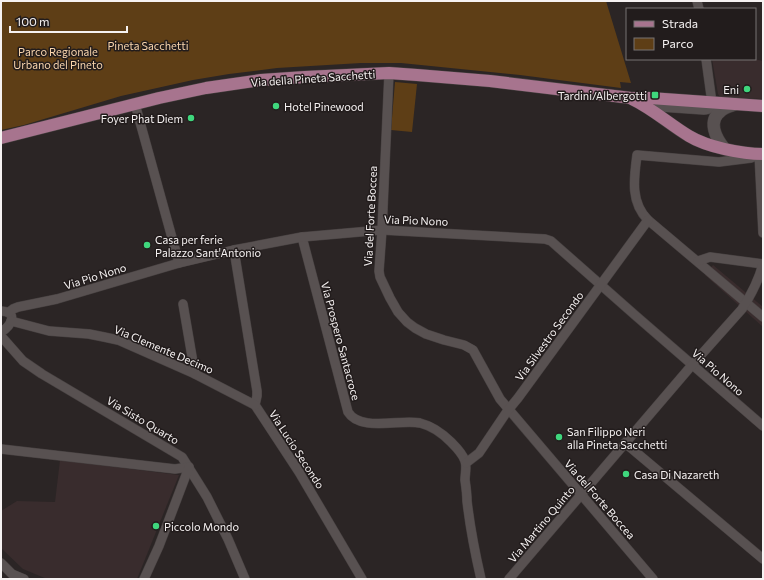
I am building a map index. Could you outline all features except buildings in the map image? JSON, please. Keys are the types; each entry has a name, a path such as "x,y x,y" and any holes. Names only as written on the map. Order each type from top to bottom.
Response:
{"main road":[{"name":"Via della Pineta Sacchetti","path":"1,138 135,104 206,88 261,80 312,76 389,73 490,81 631,98"},
{"path":"631,98 763,106"},
{"path":"631,98 646,106 683,133 702,143 739,152 761,154"}],"street":[{"path":"646,106 706,110 711,107 712,103 706,60"},
{"name":"Via del Forte Boccea","path":"389,73 379,271 384,286 398,312 406,322 426,334 464,345 473,350 500,399 508,410 653,579"},
{"path":"135,104 179,263"},
{"path":"724,148 719,142 715,133 714,121 720,111 736,104"},
{"path":"763,233 761,154 751,158 719,162 637,155 634,180 635,195 644,215 763,317"},
{"name":"Via Silvestro Secondo","path":"466,463 479,453 508,410 648,220"},
{"name":"Via Pio Nono","path":"7,315 13,309 22,306 56,300 179,263 234,250 302,237 340,235 382,230 545,239 551,241 763,426"},
{"name":"Via Prospero Santacroce","path":"302,237 343,396 350,415 355,419 369,423 414,423 427,426 447,437 457,448 466,463"},
{"name":"Via Lucio Secondo","path":"234,250 257,391 254,405 299,472 362,579"},
{"path":"698,261 710,257 763,264"},
{"name":"Via Martino Quinto","path":"509,579 692,364 742,309 761,272 763,264"},
{"path":"183,304 195,374"},
{"path":"1,332 6,329 7,315"},
{"name":"Via Clemente Decimo","path":"7,315 50,331 89,334 112,338 195,374 254,405"},
{"name":"Via Sisto Quarto","path":"1,336 24,361 42,374 182,457 207,497 245,579"},
{"path":"625,443 763,559"},
{"path":"1,449 175,469 189,467 159,546 144,579"},
{"path":"466,463 469,516 481,579"},
{"path":"1,563 12,574 24,579"}],"shaded area":[{"path":"756,59 763,61 763,99 720,97 718,94 712,60"},
{"path":"713,265 763,307 763,327 705,275"},
{"path":"60,460 179,475 137,579 47,579 23,569 1,548 1,511 17,501 55,502"}],"green space":[{"name":"Pineta Sacchetti","path":"1,1 606,1 631,83 620,82 621,88 520,75 401,63 361,63 277,68 193,80 121,96 24,125 1,130"},
{"path":"395,82 417,84 412,132 391,130"}],"place":[{"name":"Eni","path":"747,89"},
{"name":"Tardini/Albergotti","path":"655,95"},
{"name":"Hotel Pinewood","path":"276,106"},
{"name":"Foyer Phat Diem","path":"191,118"},
{"name":"Casa per ferie Palazzo Sant'Antonio","path":"147,245"},
{"name":"San Filippo Neri alla Pineta Sacchetti","path":"559,437"},
{"name":"Casa Di Nazareth","path":"626,474"},
{"name":"Piccolo Mondo","path":"156,526"}],"park label":[{"name":"Parco Regionale Urbano del Pineto","path":"58,57"}]}
